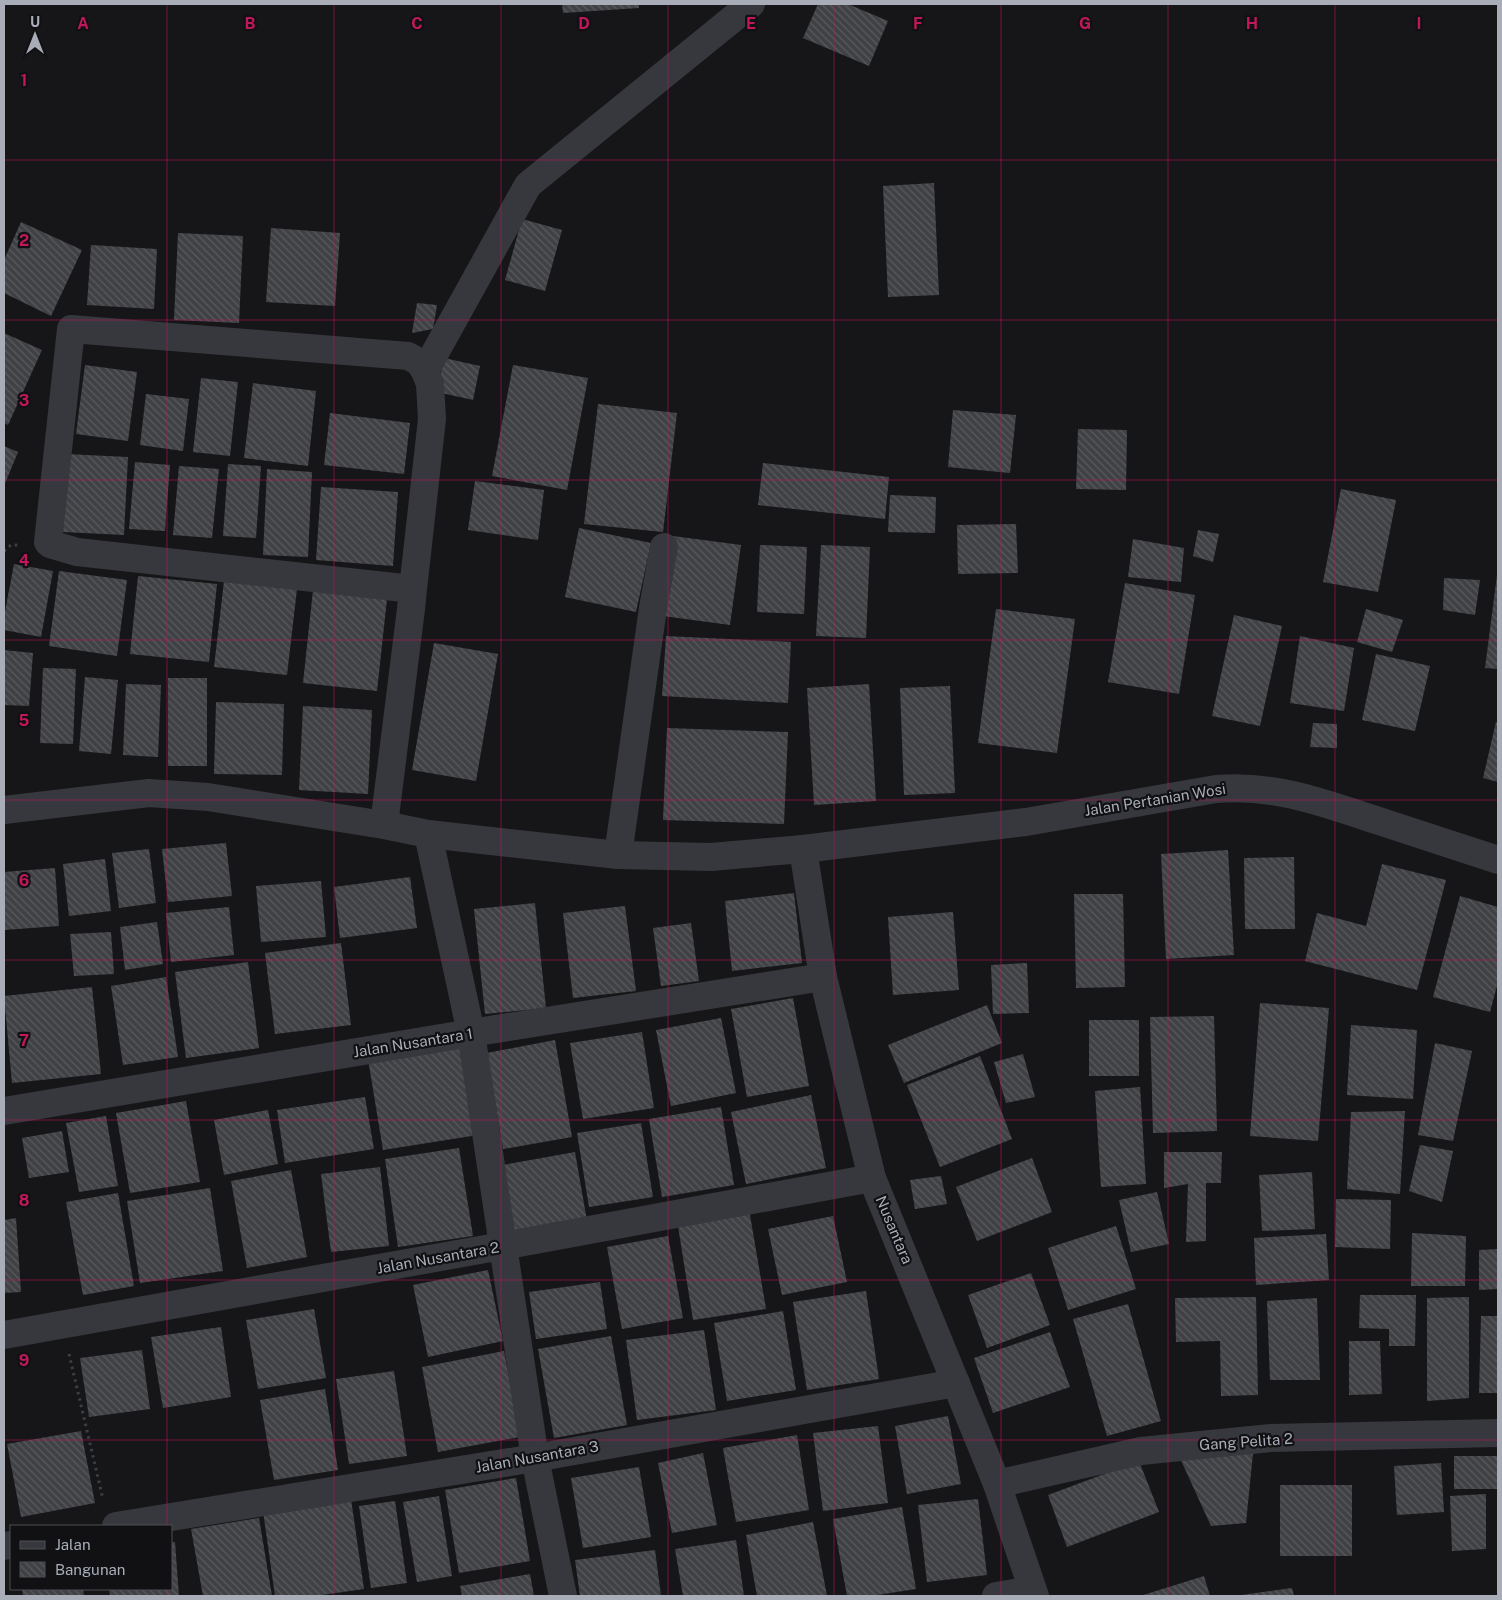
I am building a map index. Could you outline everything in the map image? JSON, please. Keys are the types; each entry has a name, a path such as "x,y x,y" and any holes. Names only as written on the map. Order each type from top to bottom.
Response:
{"street":[{"path":"425,371 528,185 752,4"},
{"path":"384,825 413,589 432,419 430,384 425,371 419,362 408,356 71,329 48,542 53,546 77,552 413,589"},
{"path":"618,855 653,608 664,547"},
{"name":"Jalan Pertanian Wosi","path":"4,810 149,793 208,798 384,825 428,834 618,855 711,857 803,849 1026,822 1216,789 1239,787 1273,790 1308,798 1498,860"},
{"path":"428,834 471,1033 535,1458 563,1596"},
{"name":"Nusantara","path":"803,849 823,977 872,1178 997,1484 1034,1593"},
{"name":"Jalan Nusantara 1","path":"4,1111 471,1033 823,977"},
{"name":"Jalan Nusantara 2","path":"4,1335 872,1178"},
{"name":"Jalan Nusantara 3","path":"111,1517 535,1458 956,1383"},
{"name":"Gang Pelita 2","path":"997,1484 1141,1451 1160,1449 1271,1438 1498,1433"},
{"path":"996,1596 1034,1593"}],"path":[{"path":"62,1325 111,1517"}],"building":[{"path":"562,4 639,4 639,8 563,13"},
{"path":"818,4 848,4 888,21 869,66 803,38"},
{"path":"934,183 939,295 888,297 883,186"},
{"path":"522,219 562,230 545,291 505,280"},
{"path":"21,222 82,250 51,316 4,293 4,260"},
{"path":"271,228 340,233 335,306 266,302"},
{"path":"178,233 243,236 239,323 174,320"},
{"path":"91,245 157,249 154,309 87,305"},
{"path":"417,303 437,305 433,329 412,333"},
{"path":"4,333 42,350 8,425 4,423"},
{"path":"444,358 480,366 473,400 437,392"},
{"path":"85,365 137,372 128,441 76,434"},
{"path":"513,365 588,378 567,490 492,476"},
{"path":"201,378 238,382 230,456 193,452"},
{"path":"253,383 316,391 308,466 244,458"},
{"path":"146,394 189,399 183,451 140,445"},
{"path":"598,404 677,413 663,532 584,524"},
{"path":"953,410 1016,415 1010,473 948,467"},
{"path":"330,413 410,423 404,474 324,465"},
{"path":"1078,429 1127,430 1126,490 1076,489"},
{"path":"4,446 18,452 4,486"},
{"path":"66,454 128,457 124,535 63,532"},
{"path":"135,462 170,465 165,531 129,529"},
{"path":"763,463 889,477 885,519 758,505"},
{"path":"228,464 261,466 256,538 223,536"},
{"path":"179,466 219,469 212,538 173,535"},
{"path":"267,469 312,472 308,557 263,555"},
{"path":"475,481 544,490 538,540 468,530"},
{"path":"321,487 398,492 393,566 316,560"},
{"path":"1341,489 1396,500 1378,592 1323,582"},
{"path":"890,495 936,497 935,533 888,532"},
{"path":"1016,524 1018,573 958,574 957,525"},
{"path":"579,528 651,543 636,612 565,597"},
{"path":"1198,530 1219,534 1213,562 1193,556"},
{"path":"673,536 741,545 730,625 663,616"},
{"path":"1133,539 1184,548 1181,582 1128,577"},
{"path":"760,545 807,547 804,614 757,612"},
{"path":"821,545 870,547 866,638 816,636"},
{"path":"14,564 53,571 41,637 4,630 4,617"},
{"path":"59,571 127,580 117,656 49,646"},
{"path":"1498,575 1498,669 1485,668"},
{"path":"138,576 217,584 209,662 130,654"},
{"path":"1444,578 1480,580 1475,615 1443,610"},
{"path":"224,581 297,589 287,675 214,667"},
{"path":"1125,583 1195,595 1179,694 1108,682"},
{"path":"313,590 387,599 377,691 303,683"},
{"path":"996,609 1075,619 1057,753 978,743"},
{"path":"1366,609 1403,620 1392,652 1357,642"},
{"path":"1234,615 1282,626 1260,726 1212,716"},
{"path":"666,636 791,642 788,703 662,696"},
{"path":"1300,636 1354,648 1344,711 1290,703"},
{"path":"434,643 498,654 476,781 412,770"},
{"path":"4,650 33,653 29,706 4,705"},
{"path":"1376,654 1430,666 1415,731 1362,720"},
{"path":"43,668 76,669 73,744 40,743"},
{"path":"85,677 118,680 111,754 79,751"},
{"path":"168,678 207,678 207,766 168,766"},
{"path":"126,684 161,685 158,757 123,755"},
{"path":"869,684 876,801 814,805 807,688"},
{"path":"950,686 955,793 904,795 900,688"},
{"path":"216,702 284,704 282,775 214,774"},
{"path":"303,706 372,710 368,794 299,790"},
{"path":"1496,722 1498,723 1498,782 1483,778"},
{"path":"1313,723 1337,724 1337,748 1310,747"},
{"path":"667,728 788,732 784,824 663,820"},
{"path":"226,843 232,896 168,902 162,849"},
{"path":"149,849 156,903 119,908 112,853"},
{"path":"1228,850 1234,955 1166,959 1161,854"},
{"path":"1294,857 1295,929 1245,929 1244,858"},
{"path":"105,859 111,911 69,916 63,864"},
{"path":"1382,864 1446,880 1417,990 1305,961 1317,913 1366,926"},
{"path":"55,868 59,926 4,930 4,872"},
{"path":"410,877 417,928 340,938 334,887"},
{"path":"321,881 326,937 261,942 256,886"},
{"path":"794,893 802,963 732,971 725,901"},
{"path":"1074,894 1123,894 1125,987 1076,988"},
{"path":"1460,896 1498,907 1498,982 1490,1012 1433,997"},
{"path":"535,903 546,1008 485,1014 474,909"},
{"path":"625,906 636,991 573,998 563,913"},
{"path":"229,907 234,955 171,962 166,913"},
{"path":"953,912 959,990 893,995 888,917"},
{"path":"157,922 163,964 125,970 120,927"},
{"path":"691,923 699,981 661,986 653,928"},
{"path":"111,932 114,974 74,976 70,934"},
{"path":"341,943 351,1025 275,1034 265,953"},
{"path":"248,962 259,1048 186,1058 175,972"},
{"path":"1027,963 1029,1013 993,1014 991,965"},
{"path":"166,977 178,1057 123,1065 111,986"},
{"path":"92,987 101,1074 12,1083 4,996"},
{"path":"793,998 809,1086 747,1097 731,1009"},
{"path":"1260,1003 1329,1008 1318,1141 1250,1136"},
{"path":"987,1005 1002,1043 904,1083 888,1045"},
{"path":"1214,1016 1217,1131 1153,1133 1150,1017"},
{"path":"721,1018 736,1093 671,1106 656,1030"},
{"path":"1089,1020 1139,1020 1139,1076 1089,1076"},
{"path":"1351,1025 1417,1030 1413,1099 1347,1095"},
{"path":"642,1032 654,1108 583,1119 570,1043"},
{"path":"555,1040 572,1137 503,1149 487,1053"},
{"path":"1435,1043 1472,1051 1453,1141 1418,1135"},
{"path":"463,1044 478,1135 383,1150 368,1059"},
{"path":"1023,1054 1035,1097 1006,1103 994,1062"},
{"path":"980,1056 1012,1139 940,1167 907,1085"},
{"path":"1140,1087 1146,1184 1101,1187 1095,1091"},
{"path":"811,1095 826,1168 746,1184 731,1112"},
{"path":"365,1097 374,1149 285,1163 277,1110"},
{"path":"186,1101 200,1182 130,1193 116,1113"},
{"path":"721,1107 734,1185 662,1197 649,1119"},
{"path":"268,1110 278,1164 224,1175 214,1120"},
{"path":"1405,1111 1400,1194 1347,1189 1351,1112"},
{"path":"106,1116 118,1186 79,1192 66,1123"},
{"path":"641,1123 653,1197 589,1207 577,1133"},
{"path":"62,1131 69,1172 29,1178 22,1138"},
{"path":"1420,1145 1453,1151 1442,1202 1409,1191"},
{"path":"459,1148 473,1236 398,1247 385,1159"},
{"path":"575,1152 587,1221 515,1234 503,1165"},
{"path":"1164,1152 1222,1152 1221,1183 1206,1183 1206,1241 1186,1242 1188,1184 1164,1188"},
{"path":"1032,1158 1052,1212 977,1241 956,1187"},
{"path":"380,1167 389,1246 331,1252 321,1174"},
{"path":"291,1170 307,1257 247,1268 231,1181"},
{"path":"1312,1172 1315,1229 1262,1231 1259,1175"},
{"path":"941,1176 947,1204 915,1209 910,1180"},
{"path":"210,1188 223,1271 140,1283 127,1201"},
{"path":"1157,1192 1169,1244 1131,1252 1119,1200"},
{"path":"118,1193 134,1286 83,1295 66,1202"},
{"path":"1336,1199 1391,1200 1390,1249 1335,1247"},
{"path":"749,1209 766,1309 693,1320 677,1220"},
{"path":"833,1216 847,1282 782,1295 768,1229"},
{"path":"16,1218 21,1292 4,1293 4,1220"},
{"path":"1116,1226 1136,1289 1068,1310 1048,1248"},
{"path":"1412,1233 1466,1236 1465,1286 1411,1286"},
{"path":"1326,1234 1329,1280 1256,1285 1254,1238"},
{"path":"668,1236 683,1318 622,1329 607,1247"},
{"path":"1498,1249 1498,1289 1479,1290 1479,1250"},
{"path":"488,1270 503,1341 428,1357 413,1285"},
{"path":"1031,1273 1050,1325 987,1348 968,1295"},
{"path":"600,1282 607,1329 536,1339 529,1292"},
{"path":"866,1291 879,1379 807,1390 793,1302"},
{"path":"1360,1295 1416,1295 1415,1346 1389,1346 1389,1329 1359,1328"},
{"path":"1256,1297 1258,1395 1221,1396 1220,1341 1176,1342 1175,1298"},
{"path":"1469,1297 1469,1398 1427,1401 1427,1298"},
{"path":"1317,1298 1320,1380 1270,1380 1267,1301"},
{"path":"1128,1304 1161,1421 1107,1436 1073,1319"},
{"path":"314,1309 326,1378 258,1389 246,1320"},
{"path":"783,1311 796,1390 727,1401 714,1323"},
{"path":"1481,1316 1498,1316 1498,1393 1479,1393"},
{"path":"221,1327 231,1397 163,1408 151,1337"},
{"path":"704,1330 716,1410 637,1420 626,1340"},
{"path":"1050,1332 1070,1387 993,1413 974,1358"},
{"path":"611,1336 627,1425 554,1438 538,1349"},
{"path":"1349,1341 1380,1341 1382,1394 1349,1395"},
{"path":"142,1350 150,1409 89,1417 80,1358"},
{"path":"504,1351 520,1437 438,1452 422,1367"},
{"path":"394,1371 407,1456 349,1464 336,1379"},
{"path":"325,1389 338,1470 274,1480 260,1400"},
{"path":"948,1416 961,1484 907,1494 895,1426"},
{"path":"878,1426 888,1503 823,1511 813,1433"},
{"path":"81,1431 95,1503 21,1517 7,1444"},
{"path":"797,1435 809,1510 736,1522 723,1448"},
{"path":"703,1453 717,1525 672,1533 658,1463"},
{"path":"1253,1453 1246,1523 1211,1526 1179,1456"},
{"path":"1454,1456 1498,1456 1498,1489 1454,1489"},
{"path":"1139,1461 1159,1512 1067,1547 1048,1495"},
{"path":"1441,1463 1444,1512 1397,1515 1394,1466"},
{"path":"639,1467 651,1537 583,1548 571,1478"},
{"path":"516,1478 530,1561 459,1573 445,1490"},
{"path":"1280,1485 1352,1485 1352,1556 1280,1556"},
{"path":"1486,1494 1486,1549 1452,1551 1450,1496"},
{"path":"439,1496 452,1576 417,1582 403,1502"},
{"path":"351,1499 364,1589 315,1596 275,1596 263,1511"},
{"path":"978,1499 987,1575 927,1582 918,1505"},
{"path":"395,1501 407,1583 371,1588 359,1506"},
{"path":"902,1507 916,1589 871,1596 847,1596 833,1519"},
{"path":"259,1518 272,1596 203,1596 191,1529"},
{"path":"813,1522 827,1596 757,1596 746,1535"},
{"path":"736,1540 744,1596 683,1596 675,1549"},
{"path":"172,1542 175,1542 179,1596 110,1596 109,1590 172,1590"},
{"path":"655,1550 661,1596 580,1596 575,1560"},
{"path":"530,1574 534,1596 462,1596 460,1586"},
{"path":"1204,1576 1210,1596 1140,1596"},
{"path":"1292,1588 1294,1596 1241,1596 1241,1595"},
{"path":"22,1590 83,1590 84,1596 23,1596"}]}
